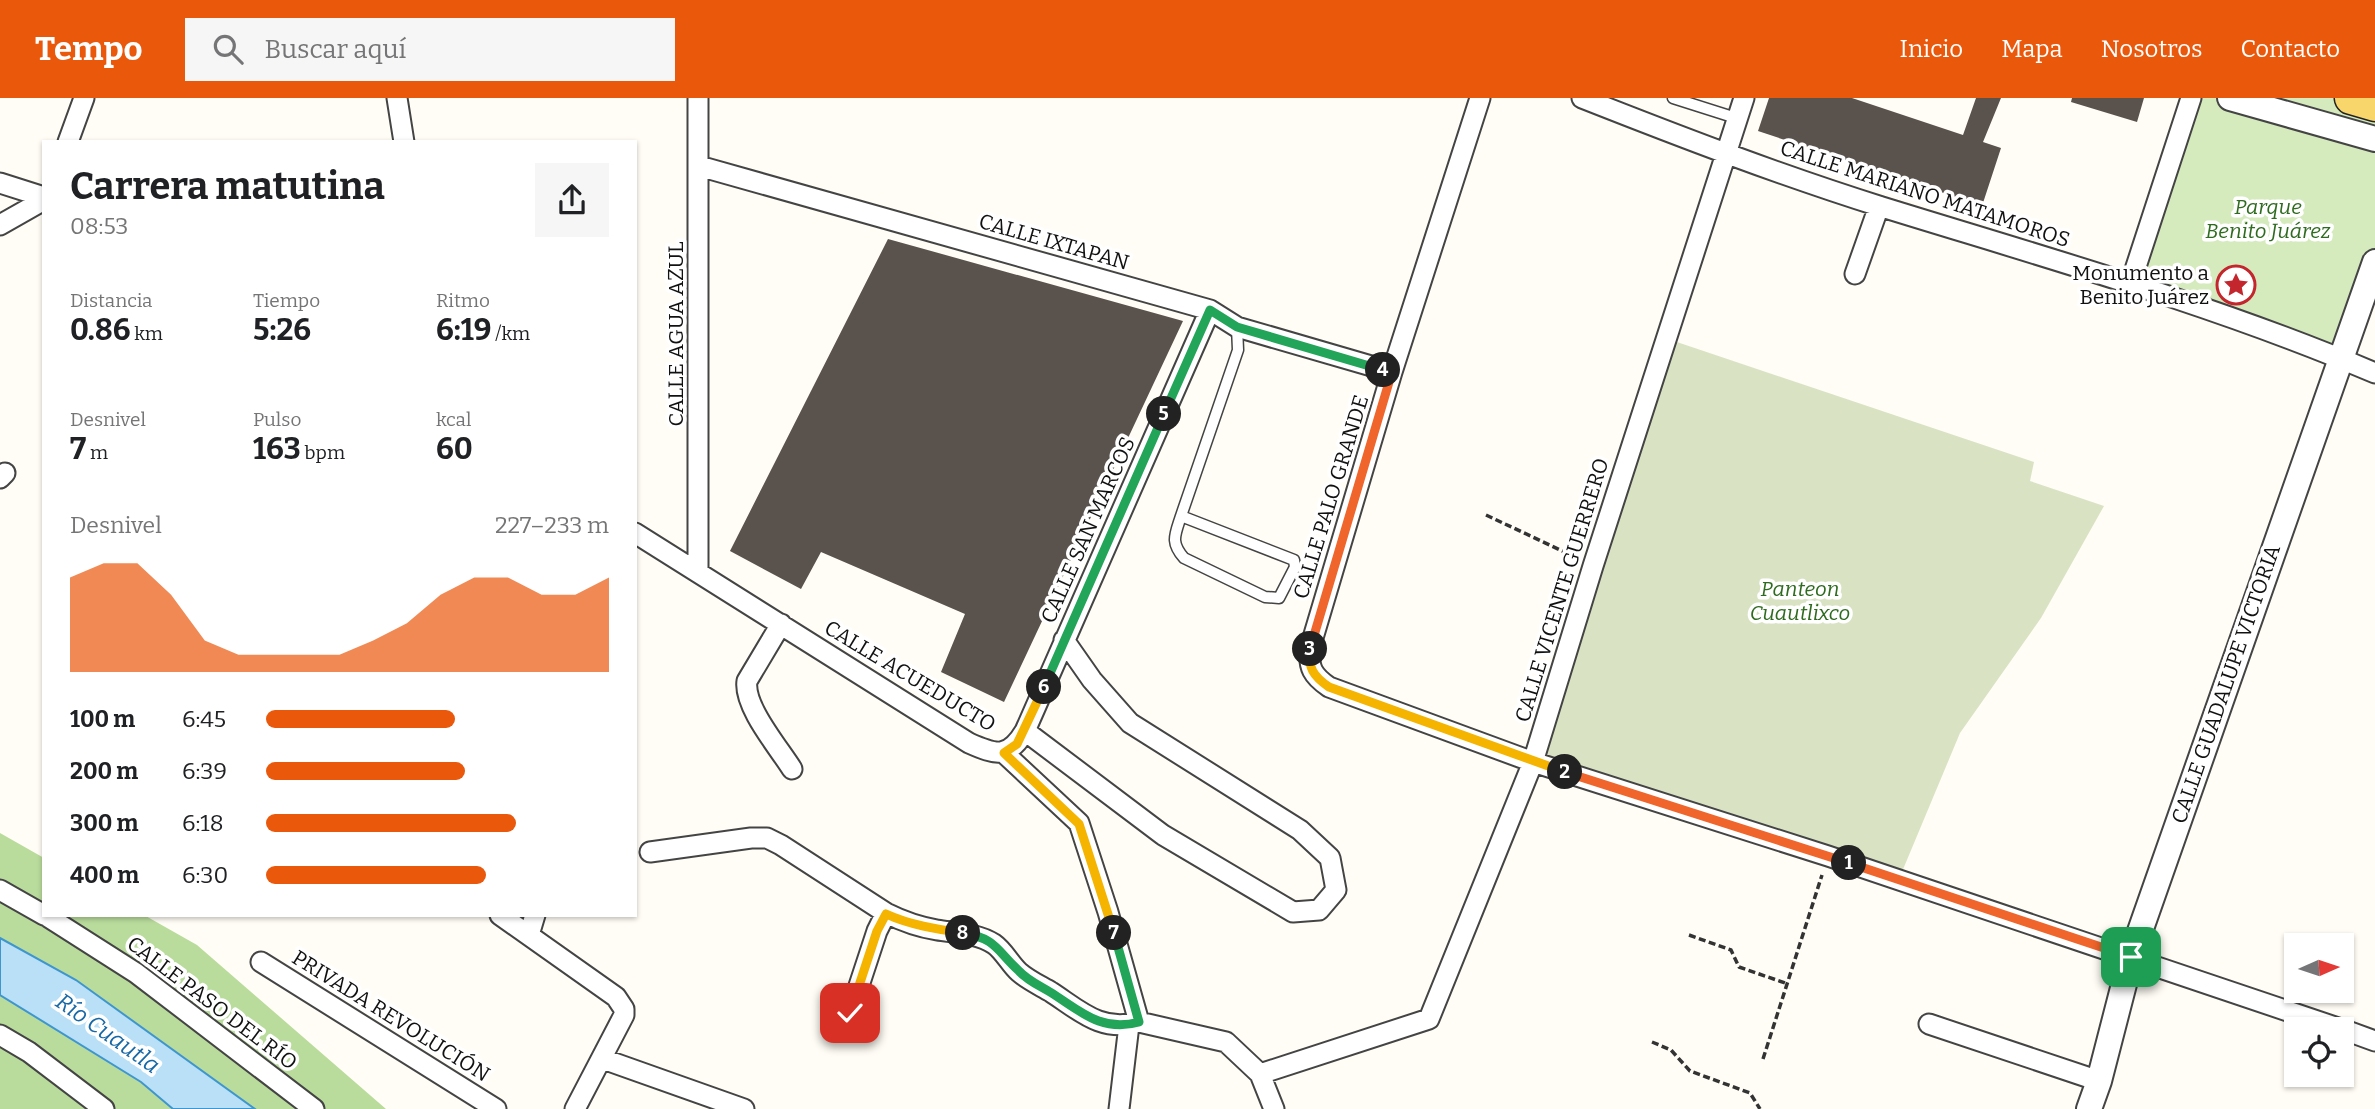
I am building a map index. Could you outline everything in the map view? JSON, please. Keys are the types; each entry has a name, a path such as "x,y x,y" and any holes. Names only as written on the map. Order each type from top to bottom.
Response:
{"main road":[{"path":"2351,98 2375,105"}],"street":[{"path":"69,140 84,98"},
{"path":"397,98 404,140"},
{"name":"CALLE AGUA AZUL","path":"698,98 698,571"},
{"name":"CALLE PALO GRANDE","path":"1480,98 1392,372 1310,648 1310,670 1329,687 1533,762"},
{"name":"CALLE MARIANO MATAMOROS","path":"1582,98 1724,154 1879,206 2131,282 2375,373"},
{"name":"CALLE VICENTE GUERRERO","path":"1260,1074 1429,1020 1533,762 1593,566 1744,98"},
{"path":"2131,282 2191,98"},
{"path":"2230,98 2375,139"},
{"name":"CALLE IXTAPAN","path":"699,166 1210,310 1237,327 1392,372"},
{"path":"0,183 42,198"},
{"path":"0,225 42,200"},
{"path":"1854,274 1879,206"},
{"name":"CALLE GUADALUPE VICTORIA","path":"2089,1109 2131,957 2375,262"},
{"name":"CALLE SAN MARCOS","path":"1025,731 1210,310"},
{"name":"CALLE ACUEDUCTO","path":"637,534 969,743 988,751 1004,753 1017,744 1025,731 1163,835 1293,912 1319,910 1336,890 1330,858 1300,830 1130,723 1092,680 1064,640"},
{"path":"781,624 747,681 746,690 752,706 792,769"},
{"path":"1004,753 1079,824 1108,912 1134,1023 1119,1109"},
{"path":"1533,762 1828,856 2306,1017"},
{"path":"650,852 767,838 886,914 933,929 975,935 995,944 1020,973 1069,1003 1083,1016 1108,1023 1134,1023 1226,1042 1260,1074 1274,1109"},
{"name":"CALLE PASO DEL RÍO","path":"0,890 42,914"},
{"path":"850,1013 877,931 886,914"},
{"name":"CALLE PASO DEL RÍO","path":"47,917 136,972 314,1109"},
{"path":"503,917 621,1001 624,1016 575,1109"},
{"path":"529,935 535,917"},
{"name":"PRIVADA REVOLUCIÓN","path":"261,962 496,1109"},
{"path":"1930,1024 2099,1080"},
{"path":"2354,1034 2375,1041"},
{"path":"0,1035 29,1052 104,1109"},
{"path":"603,1059 744,1109"}],"lane":[{"path":"1674,98 1736,118"},
{"path":"1181,516 1294,560 1295,567 1279,598 1265,597 1184,558 1175,548 1174,536 1238,350 1237,327"}],"path":[{"path":"1486,514 1593,566"},
{"path":"1763,1059 1828,856"},
{"path":"1689,935 1731,950 1739,967 1788,984"},
{"path":"1652,1042 1671,1050 1690,1072 1750,1093 1760,1109"}],"green space":[{"name":"Parque Benito Juárez","path":"2191,98 2351,98 2375,105 2375,262 2340,358 2131,282"},
{"name":"Panteon Cuautlixco","path":"1665,338 2034,462 2030,481 2104,506 2041,618 1960,733 1899,879 1533,762"},
{"path":"0,833 42,857 42,917 148,917 197,945 386,1109 0,1109"}],"water":[{"name":"Río Cuautla","path":"0,938 76,980 255,1109 173,1109 141,1082 0,995"}],"building":[{"path":"1769,98 1852,98 1963,135 1976,98 2001,98 1983,142 2001,148 1982,206 1758,131"},
{"path":"2072,98 2144,98 2137,122 2071,102"},
{"path":"888,239 1183,321 1004,702 941,672 965,614 821,552 801,589 730,551"}],"place":[{"name":"Monumento a Benito Juárez","path":"2236,285"}],"route":[{"path":"850,1013 877,931 886,914 933,929 975,935 995,944 1020,973 1069,1003 1083,1016 1108,1023 1129,1025 1139,1022 1108,912 1079,824 1004,753 1017,744 1025,731 1210,310 1237,327 1392,372 1310,648 1310,670 1329,687 1533,762 2131,957"}]}
